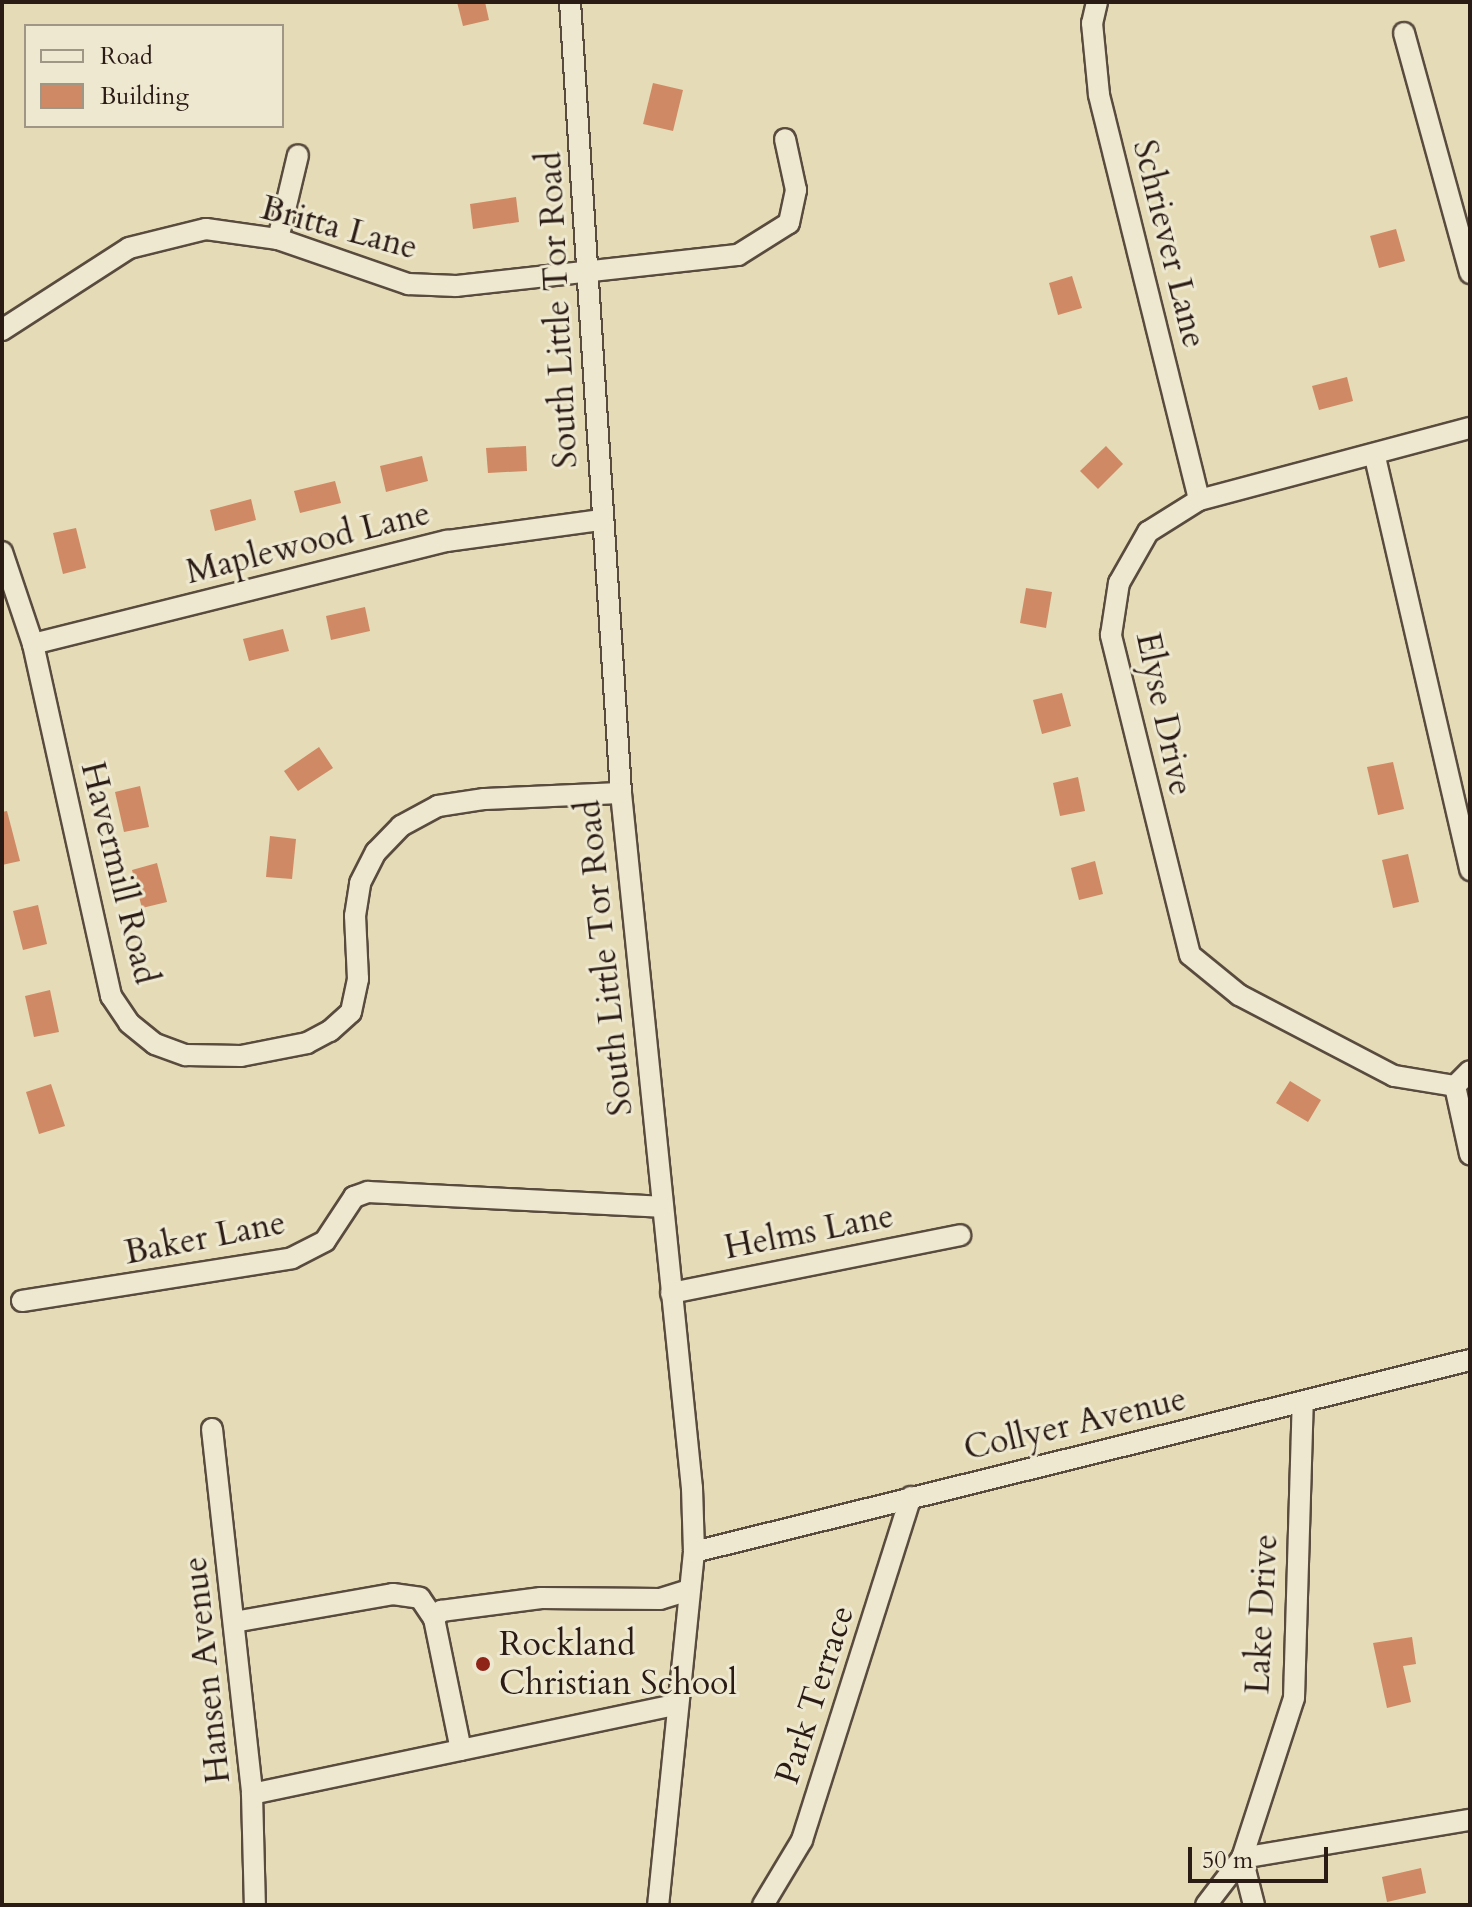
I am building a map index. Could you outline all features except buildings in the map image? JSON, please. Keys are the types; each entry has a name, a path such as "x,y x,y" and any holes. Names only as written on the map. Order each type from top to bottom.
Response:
{"street":[{"name":"South Little Tor Road","path":"570,2 590,271 601,520 621,793 694,1552 658,1905"},
{"name":"Schriever Lane","path":"1097,2 1092,23 1099,95 1199,500"},
{"path":"1404,33 1470,273"},
{"name":"Britta Lane","path":"2,330 93,268 166,234 206,229 278,239 408,284 456,286 738,255 765,243 789,223 796,190 785,139"},
{"path":"278,239 298,155"},
{"name":"Elyse Drive","path":"1455,1086 1394,1076 1239,995 1190,955 1111,635 1119,583 1148,532 1199,500 1375,457 1470,428"},
{"path":"1375,457 1470,870"},
{"name":"Maplewood Lane","path":"33,644 447,541 601,520"},
{"name":"Havermill Road","path":"2,552 33,644 111,996 129,1023 155,1044 186,1055 241,1056 307,1043 351,1012 358,979 355,916 360,883 376,852 401,826 438,806 469,801 621,793"},
{"path":"1470,1071 1455,1086 1470,1154"},
{"name":"Baker Lane","path":"22,1301 292,1258 325,1241 354,1197 368,1192 661,1207"},
{"name":"Helms Lane","path":"671,1293 960,1235"},
{"name":"Collyer Avenue","path":"694,1552 1470,1360"},
{"name":"Lake Drive","path":"1206,1905 1242,1858 1294,1698 1303,1403"},
{"name":"Hansen Avenue","path":"212,1429 252,1794 255,1905"},
{"name":"Park Terrace","path":"763,1905 802,1840 911,1497"},
{"path":"434,1619 441,1611 541,1598 630,1602 690,1590"},
{"path":"234,1622 393,1594 420,1598 434,1619 461,1750"},
{"path":"252,1794 678,1704"},
{"path":"1254,1905 1242,1858 1470,1820"}],"place":[{"name":"Rockland Christian School","path":"483,1664"}]}
